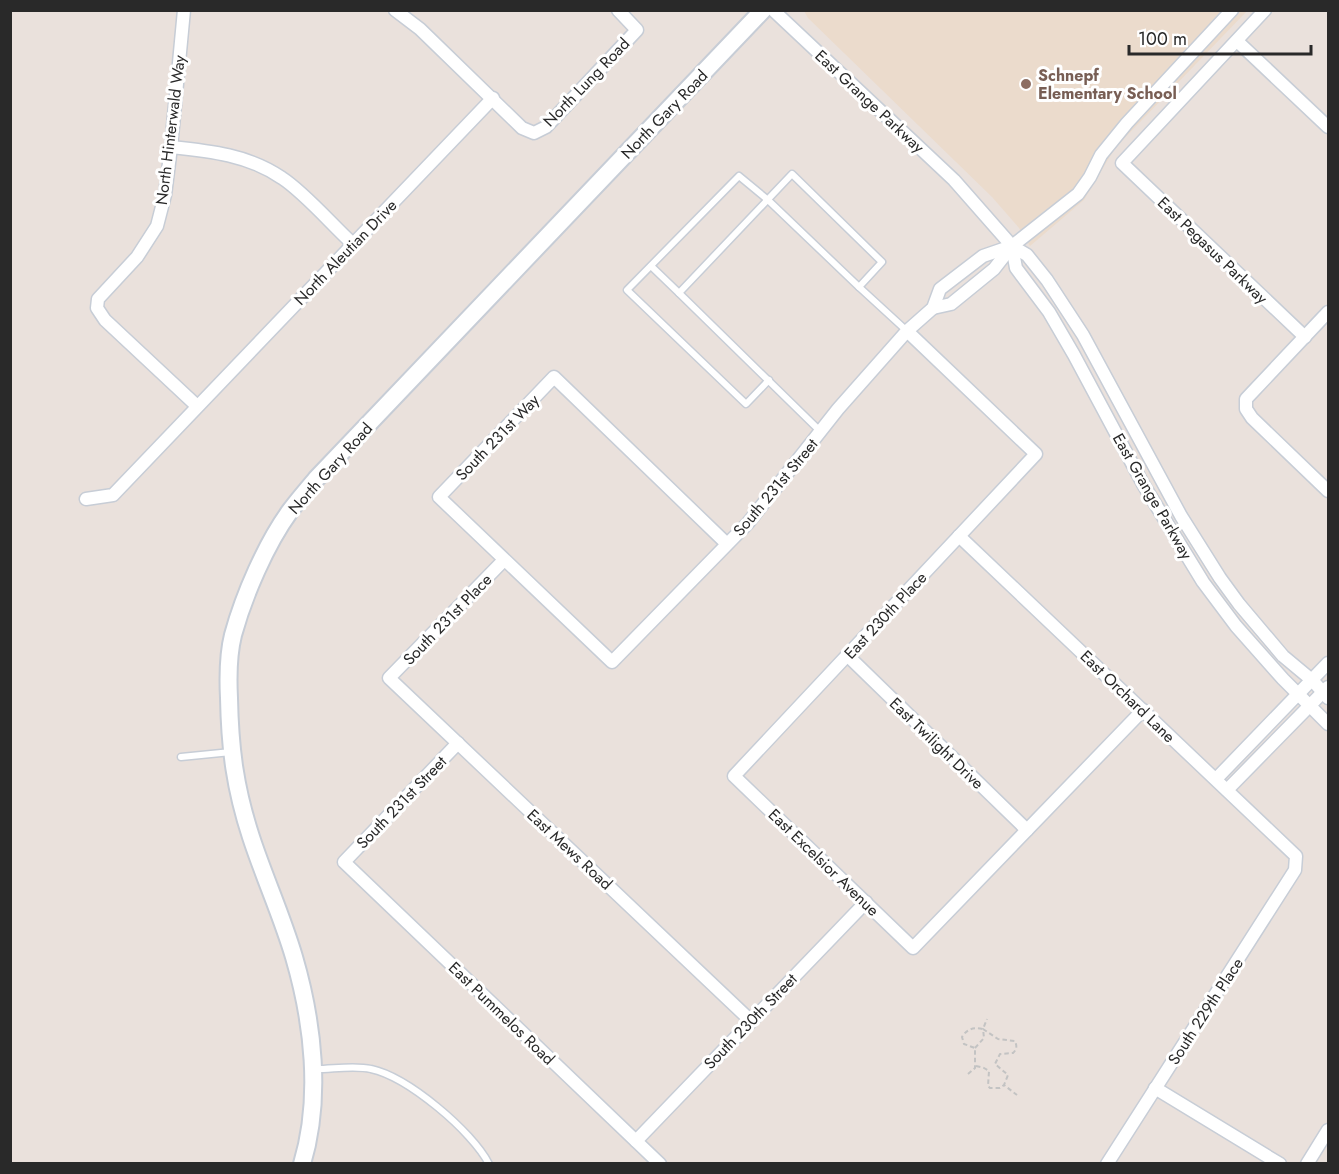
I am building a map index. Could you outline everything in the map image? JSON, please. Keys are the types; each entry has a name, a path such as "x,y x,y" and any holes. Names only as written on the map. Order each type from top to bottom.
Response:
{"main road":[{"name":"North Gary Road","path":"302,1164 312,1098 309,1027 304,995 294,955 251,837 236,785 232,752 228,676 232,636 264,554 290,512 316,480 763,10"}],"street":[{"name":"North Hinterwald Way","path":"184,10 171,147 165,195 157,226 137,257 98,299 97,308 105,320 197,406"},
{"path":"395,10 420,29 493,98"},
{"name":"North Lung Road","path":"493,98 522,128 534,133 546,127 637,30 618,10"},
{"name":"East Grange Parkway","path":"773,10 954,180 1012,246 1026,255 1047,280 1101,367 1181,516 1220,578 1283,656 1327,692"},
{"name":"South 231st Street","path":"933,308 951,304 994,269 1012,246 1078,194 1101,155 1127,123 1232,10"},
{"path":"1265,10 1237,41 1329,128"},
{"name":"East Pegasus Parkway","path":"1237,41 1122,163 1305,337"},
{"name":"North Aleutian Drive","path":"86,499 113,495 493,98"},
{"path":"171,147 238,157 283,178 353,244"},
{"name":"East Grange Parkway","path":"1012,246 1016,268 1048,312 1074,355 1180,548 1236,627 1329,724"},
{"name":"South 231st Street","path":"504,560 612,662 748,523 821,431 907,331 933,308 940,289 983,256 1012,246"},
{"path":"1329,312 1246,399 1246,409 1252,418 1329,491"},
{"name":"East 230th Place","path":"734,776 1036,454 907,331"},
{"name":"South 231st Way","path":"504,560 439,497 554,376 727,543"},
{"name":"East Orchard Lane","path":"959,536 1296,856"},
{"name":"South 231st Place","path":"389,678 504,560"},
{"name":"East Twilight Drive","path":"847,655 1027,830"},
{"path":"1216,779 1329,663"},
{"name":"East Mews Road","path":"389,678 750,1020"},
{"path":"1227,790 1310,705 1327,692"},
{"path":"1027,830 1143,710"},
{"name":"South 231st Street","path":"344,862 458,743"},
{"name":"East Excelsior Avenue","path":"734,776 913,948 1027,830"},
{"name":"South 229th Place","path":"1107,1164 1295,870 1296,856"},
{"name":"East Pummelos Road","path":"344,862 660,1164"},
{"name":"South 230th Street","path":"636,1141 866,902"},
{"path":"1155,1088 1280,1164"},
{"path":"1307,1164 1329,1130"}],"lane":[{"path":"679,293 792,174 882,262 859,287"},
{"path":"769,380 746,404 627,290 739,176 768,200 907,331"},
{"path":"651,266 821,431"},
{"path":"181,757 232,752"},
{"path":"312,1070 370,1068 394,1077 425,1096 478,1146 489,1164"}],"path":[{"path":"968,1074 975,1066 975,1048 984,1038 983,1029 987,1019"},
{"path":"975,1048 964,1044 962,1038 966,1031 975,1028 983,1029 998,1039 1015,1041 1017,1046 1013,1053 1000,1054 996,1060 995,1064 1008,1075 1004,1085 1000,1088 990,1088 988,1086 989,1071 975,1066"},
{"path":"1004,1085 1017,1095"}],"shaded area":[{"name":"Schnepf Elementary School","path":"804,11 1247,11 1115,148 1084,200 1030,246 1019,228 992,197 808,18"}],"place":[{"name":"Schnepf Elementary School","path":"1026,84"}]}
